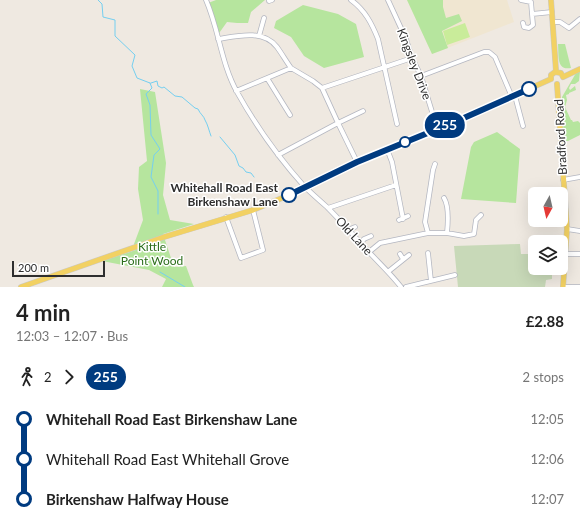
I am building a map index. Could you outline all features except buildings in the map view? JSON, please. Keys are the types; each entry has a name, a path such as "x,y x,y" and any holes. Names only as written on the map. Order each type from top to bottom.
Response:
{"main road":[{"path":"551,0 556,71"},
{"path":"551,79 557,84 561,82 563,77 580,69"},
{"path":"556,71 561,73 563,77"},
{"path":"21,287 164,236 253,210 306,188 316,181 357,162 514,96 551,79 552,74 556,71"},
{"name":"Bradford Road","path":"557,84 567,235"},
{"name":"Bradford Road","path":"563,287 564,275"}],"street":[{"name":"Old Lane","path":"206,0 225,65 236,91 252,118 278,155 306,188 328,208 360,243 389,271 401,287"},
{"path":"269,0 272,0"},
{"path":"351,0 364,11 374,28 397,124"},
{"name":"Kingsley Drive","path":"388,0 421,76 438,128"},
{"path":"521,0 531,2 533,24 526,28 523,23"},
{"path":"532,14 552,12"},
{"path":"259,36 264,18"},
{"path":"553,22 560,22 569,28 572,28 580,19"},
{"path":"218,39 259,36 268,39 276,46 291,68 322,88 357,162"},
{"path":"421,76 484,52 489,52 495,57 514,96 522,126"},
{"path":"322,88 412,58"},
{"path":"236,91 291,68"},
{"path":"267,78 290,115"},
{"path":"278,155 363,111"},
{"path":"387,149 392,162 401,219 408,216"},
{"path":"428,233 425,222 431,168 435,164"},
{"path":"563,180 580,177"},
{"path":"328,208 396,185"},
{"path":"447,199 449,219 448,233"},
{"path":"226,217 241,258 263,250 253,210"},
{"path":"476,220 481,215"},
{"path":"369,252 380,243 428,233 448,233 464,236 474,234 476,220 474,216"},
{"path":"348,230 355,227"},
{"path":"567,229 580,231"},
{"path":"452,240 453,235"},
{"path":"360,243 364,239 371,236"},
{"path":"428,253 431,281"},
{"path":"400,254 403,259"},
{"path":"568,254 580,254"},
{"path":"389,271 409,255"},
{"path":"406,287 455,275"},
{"path":"563,287 580,287"}],"shaded area":[{"path":"407,0 507,0 514,22 432,54"}],"green space":[{"path":"216,0 265,0 251,12 248,23 227,22 217,36 208,3"},
{"path":"407,0 443,0 446,18 459,14 462,21 442,31 448,48 432,54"},
{"path":"303,5 338,14 356,24 364,57 324,68 304,56 291,37 274,28 276,21"},
{"path":"465,23 470,37 447,45 443,31"},
{"path":"558,44 565,44 571,68 566,68 561,65 559,61"},
{"path":"580,71 579,81 575,84 571,84 569,88 570,90 575,86 576,90 566,95 567,100 565,107 571,120 573,122 578,121 580,123 580,135 568,141 564,141 562,97 576,73"},
{"name":"Kittle Point Wood","path":"140,89 155,92 166,163 163,195 170,220 194,224 163,234 174,267 186,266 194,287 162,287 166,279 149,270 102,261 136,250 134,244 143,220 138,189 139,167 147,161"},
{"path":"497,132 520,149 516,203 461,199 471,147 474,142"},
{"path":"520,244 521,254 528,254 528,275 552,275 552,279 546,280 545,287 458,287 454,246"}],"waterway":[{"path":"98,0 102,4 103,17 115,20 115,36 135,55 132,66 137,78 150,83"},
{"path":"151,83 157,81 158,86 162,88 164,87 175,96 182,97 198,109 208,126 211,136"},
{"path":"150,83 152,88 146,94 150,105 151,135 160,149 154,155 151,177 158,191 158,214"},
{"path":"220,137 235,155 239,166 246,172 251,173 254,177"},
{"path":"160,272 185,287"}],"bus line":[{"name":"255","path":"289,195 357,162 457,121 529,89"}],"place":[{"name":"Whitehall Road East Birkenshaw Lane","path":"289,195"}]}
